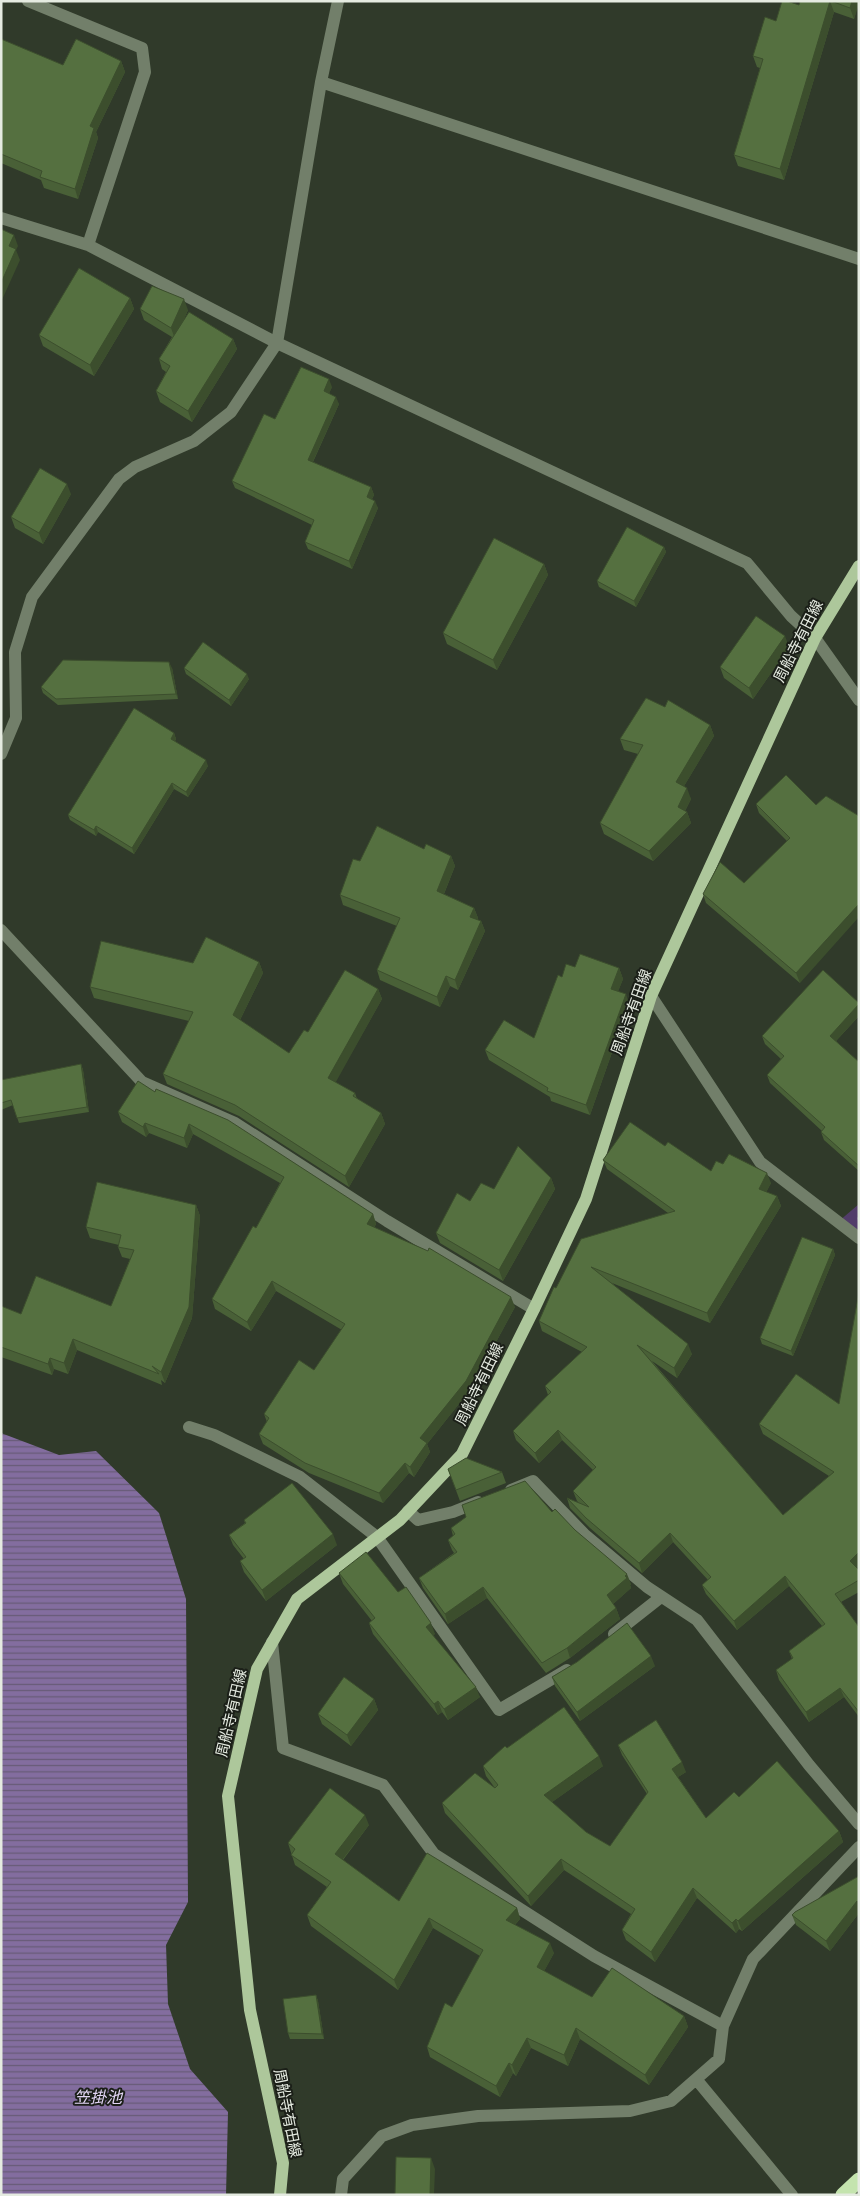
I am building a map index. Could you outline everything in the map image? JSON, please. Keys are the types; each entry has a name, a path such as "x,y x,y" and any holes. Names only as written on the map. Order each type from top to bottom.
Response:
{"highway":[{"path":"843,2195 859,2180"}],"main road":[{"name":"周船寺有田線","path":"280,2195 282,2163 250,2010 228,1796 258,1669 297,1598 408,1511 462,1454 586,1199 651,996 815,638 859,566"}],"street":[{"path":"28,1 142,48 145,72 88,245"},
{"path":"1,754 16,718 15,652 32,597 119,479 135,467 194,442 231,412 277,344 322,82 338,1"},
{"path":"322,82 859,259"},
{"path":"1,218 88,245 277,344 747,563 791,616 815,638 859,700"},
{"path":"1,930 142,1082 236,1123 386,1221 534,1309"},
{"path":"651,996 760,1162 859,1238"},
{"path":"189,1427 214,1435 300,1477 376,1537 499,1710 575,1665"},
{"path":"408,1511 418,1520 453,1512 533,1481 584,1534 661,1596 697,1620 809,1765 859,1824"},
{"path":"604,1642 661,1596"},
{"path":"272,1642 283,1748 383,1785 434,1854 594,1956 723,2026"},
{"path":"341,2195 343,2179 382,2136 412,2125 478,2116 630,2111 671,2101 719,2059 723,2026 753,1959 859,1847"},
{"path":"696,2079 792,2195"}],"green space":[{"path":"859,1204 859,1238 838,1222"}],"water":[{"name":"笠掛池","path":"1,1433 59,1455 96,1451 159,1513 186,1599 188,1902 166,1945 168,2004 190,2069 228,2112 226,2195 1,2195"}],"building":[{"path":"782,1 799,5 800,1 830,1 780,169 734,155 763,59 753,56 765,17 776,21"},
{"path":"831,1 852,1 850,8"},
{"path":"1,39 63,65 76,39 121,61 90,126 94,128 75,189 40,177 42,171 1,154"},
{"path":"1,229 14,235 9,246 16,249 1,283"},
{"path":"79,268 130,298 90,365 39,335"},
{"path":"152,286 184,299 171,328 140,309"},
{"path":"189,312 233,339 188,411 156,391 170,366 159,359"},
{"path":"301,367 329,379 324,391 336,397 308,460 371,487 367,497 375,501 349,561 305,542 314,520 232,481 264,414 275,419"},
{"path":"40,468 67,484 39,533 11,517"},
{"path":"627,527 664,547 634,601 597,581"},
{"path":"494,538 544,564 493,660 443,633"},
{"path":"756,616 785,636 749,688 720,667"},
{"path":"203,642 247,674 229,700 184,668"},
{"path":"63,660 169,662 176,694 56,699 41,687"},
{"path":"646,698 665,707 668,700 710,725 676,782 687,788 678,807 687,812 649,851 600,823 643,745 620,739"},
{"path":"134,708 174,733 171,739 206,760 186,792 172,783 132,848 96,826 94,830 68,815"},
{"path":"786,775 816,805 826,796 859,816 859,904 796,973 703,894 720,862 744,883 790,838 756,804"},
{"path":"377,826 424,849 426,844 451,856 437,891 474,908 470,917 481,921 455,980 446,976 437,997 377,970 400,918 340,895 353,859 360,861"},
{"path":"206,937 259,962 233,1015 289,1053 304,1030 308,1032 345,970 378,989 328,1078 355,1093 353,1096 381,1113 345,1176 235,1105 163,1074 193,1012 90,987 101,941 193,963"},
{"path":"580,954 619,968 611,989 626,994 586,1105 547,1091 548,1088 485,1050 504,1020 534,1038 558,975 562,977 566,964 575,967"},
{"path":"823,970 859,1003 830,1036 859,1062 859,1166 821,1132 825,1127 767,1075 784,1056 762,1036"},
{"path":"81,1064 87,1107 17,1118 11,1100 1,1103 1,1080"},
{"path":"138,1081 155,1092 156,1089 228,1120 373,1214 367,1224 428,1251 429,1248 511,1297 466,1381 420,1438 427,1443 410,1467 405,1463 379,1493 305,1463 259,1434 269,1418 264,1414 299,1360 314,1370 345,1324 272,1281 247,1322 212,1299 253,1226 256,1228 284,1177 189,1124 184,1138 145,1123 143,1127 118,1112"},
{"path":"630,1122 665,1146 668,1142 711,1171 716,1161 723,1164 729,1154 767,1173 759,1189 777,1196 707,1313 591,1267 688,1344 674,1368 637,1345 783,1515 834,1472 759,1424 796,1374 839,1404 859,1292 859,1552 850,1561 859,1570 859,1580 835,1594 859,1627 859,1712 840,1688 806,1712 776,1670 793,1658 789,1651 825,1624 785,1576 734,1621 702,1585 711,1577 670,1533 639,1563 586,1518 567,1498 589,1507 573,1491 596,1467 558,1430 535,1453 513,1431 551,1392 545,1386 587,1347 539,1321 554,1287 556,1288 581,1239 675,1211 603,1160"},
{"path":"518,1146 551,1178 499,1270 436,1233 457,1193 470,1201 481,1183 494,1189"},
{"path":"97,1182 196,1205 189,1307 161,1372 152,1366 159,1374 73,1339 64,1363 50,1358 48,1364 1,1347 1,1306 21,1314 36,1276 111,1306 134,1250 118,1247 121,1235 86,1227"},
{"path":"802,1237 833,1249 791,1351 760,1338"},
{"path":"466,1458 502,1472 456,1490 448,1469"},
{"path":"525,1481 552,1512 555,1509 575,1530 627,1574 625,1576 627,1578 607,1595 616,1608 567,1648 542,1663 483,1587 445,1614 419,1578 457,1552 448,1540 455,1534 451,1528 466,1517 462,1505"},
{"path":"292,1483 333,1534 262,1590 240,1561 246,1557 229,1535 246,1523 244,1520"},
{"path":"366,1552 398,1592 406,1587 431,1623 426,1627 476,1687 444,1709 438,1701 434,1704 369,1623 375,1618 339,1573"},
{"path":"627,1623 651,1656 577,1712 552,1677 577,1662"},
{"path":"344,1677 374,1699 347,1735 318,1714"},
{"path":"564,1707 599,1756 544,1795 586,1832 610,1846 648,1792 618,1745 656,1720 682,1762 672,1769 706,1818 734,1792 739,1797 777,1761 839,1831 738,1921 736,1919 732,1923 693,1888 651,1952 622,1930 635,1909 561,1859 528,1896 442,1803 475,1773 495,1788 498,1785 483,1766 505,1746 507,1748"},
{"path":"330,1788 365,1815 335,1854 399,1901 427,1853 517,1908 506,1920 550,1943 537,1967 592,1997 612,1968 684,2016 645,2075 576,2028 564,2055 527,2038 512,2065 509,2063 496,2086 427,2047 445,2003 452,2007 483,1950 429,1918 394,1980 307,1915 331,1882 291,1855 295,1849 288,1843"},
{"path":"859,1876 859,1904 857,1901 826,1941 792,1915 795,1912"},
{"path":"316,1995 322,2034 288,2033 283,1999"},
{"path":"396,2157 431,2158 430,2195 395,2195"}]}
